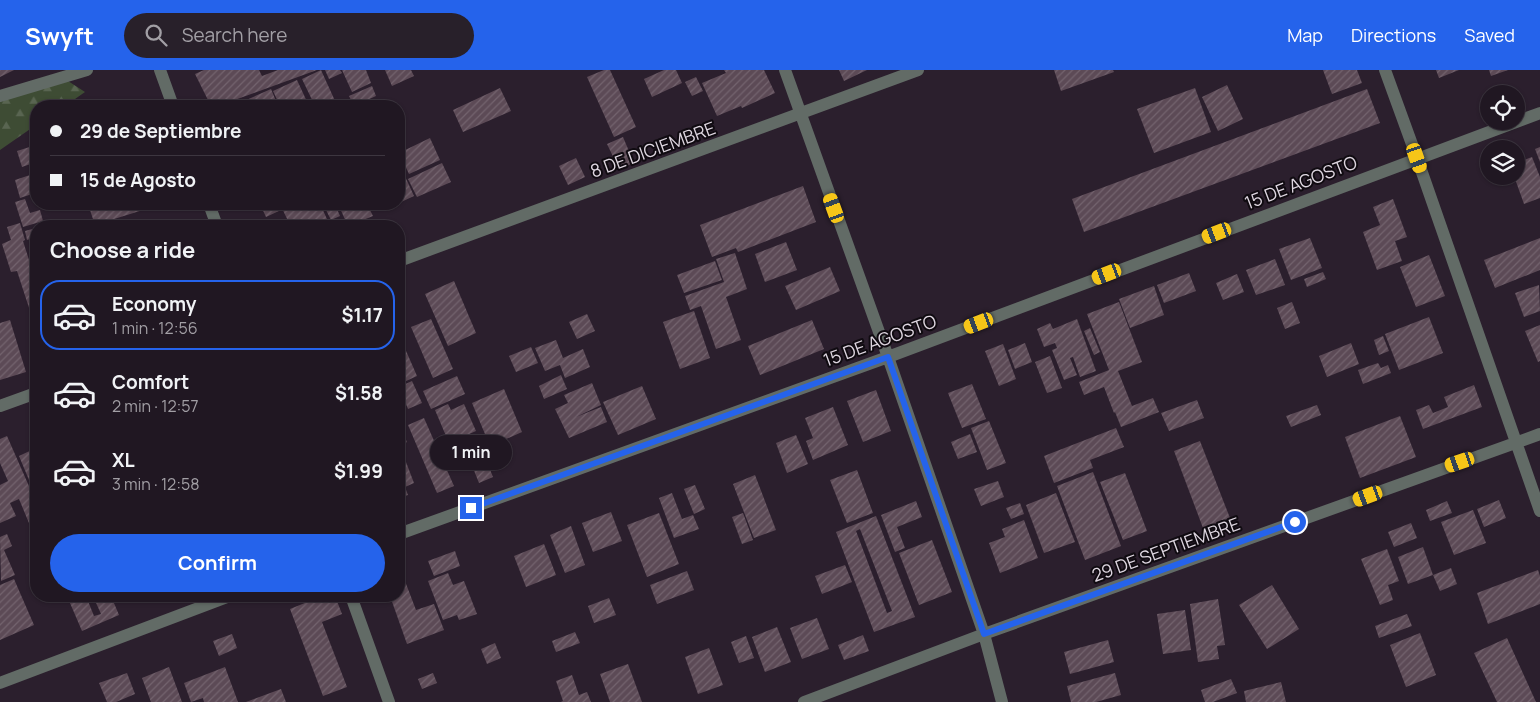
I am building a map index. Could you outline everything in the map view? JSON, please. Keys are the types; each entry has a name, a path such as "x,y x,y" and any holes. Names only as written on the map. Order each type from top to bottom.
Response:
{"street":[{"path":"0,96 87,70"},
{"path":"160,70 171,100"},
{"path":"785,70 888,357 984,634 1002,702"},
{"name":"8 DE DICIEMBRE","path":"405,259 918,70"},
{"path":"1385,70 1540,511"},
{"name":"15 DE AGOSTO","path":"405,532 888,357 1540,112"},
{"path":"0,406 30,395"},
{"name":"29 DE SEPTIEMBRE","path":"804,702 984,634 1540,434"},
{"path":"0,683 214,602"},
{"path":"353,602 389,702"}],"green space":[{"path":"68,81 85,92 74,100 30,100 30,129 0,150 0,98"}],"building":[{"path":"0,70 14,70 0,77"},
{"path":"204,70 259,70 262,76 278,70 317,70 234,100 208,100 195,74"},
{"path":"321,70 335,100 312,100 302,79"},
{"path":"325,70 340,70 342,73 329,79"},
{"path":"342,70 366,70 371,83 352,92"},
{"path":"385,70 411,70 414,76 392,86"},
{"path":"604,70 610,70 636,127 614,137 587,77"},
{"path":"664,70 676,70 682,83 652,97 644,79"},
{"path":"724,70 764,70 775,93 742,108 741,106 717,116 702,83 726,73"},
{"path":"839,70 867,70 844,81"},
{"path":"1054,70 1113,70 1114,72 1061,91"},
{"path":"1323,70 1357,70 1362,83 1332,94"},
{"path":"1436,70 1459,70 1439,78"},
{"path":"1489,70 1508,70 1491,76"},
{"path":"696,77 703,91 692,96 685,82"},
{"path":"297,80 306,100 277,100 273,91"},
{"path":"1227,85 1243,119 1218,131 1202,97"},
{"path":"372,86 376,96 367,100 351,100 349,96"},
{"path":"500,88 511,111 463,132 453,110"},
{"path":"1195,88 1211,132 1154,153 1137,109"},
{"path":"271,89 276,100 246,100"},
{"path":"1367,89 1380,123 1084,232 1072,199"},
{"path":"623,137 634,163 619,169 607,144"},
{"path":"430,138 440,160 409,174 405,166 405,150"},
{"path":"30,147 30,164 22,167 17,151"},
{"path":"1540,147 1540,162 1535,149"},
{"path":"1532,157 1540,177 1540,198 1524,204 1517,185 1525,185 1525,160"},
{"path":"576,158 585,177 568,185 559,166"},
{"path":"442,163 451,182 417,197 408,179"},
{"path":"30,175 30,195 20,198 15,180"},
{"path":"405,176 414,196 405,200"},
{"path":"803,186 816,222 738,252 736,248 712,257 700,225"},
{"path":"25,199 30,213 40,210 43,220 30,220 30,225 23,227 15,202"},
{"path":"1393,199 1407,237 1395,241 1402,261 1377,270 1363,232 1380,225 1373,207"},
{"path":"90,210 143,210 111,220 93,220"},
{"path":"263,210 281,210 266,217"},
{"path":"283,210 323,210 327,220 288,220"},
{"path":"326,210 338,210 340,216 331,220"},
{"path":"341,210 370,210 373,216 363,220 345,220"},
{"path":"20,223 25,240 23,241 30,260 30,311 17,271 11,272 2,244 11,240 7,227"},
{"path":"30,230 30,239 27,240 25,231"},
{"path":"1310,238 1322,268 1291,280 1279,249"},
{"path":"1540,238 1540,270 1495,288 1484,260"},
{"path":"786,242 797,270 765,282 755,254"},
{"path":"735,253 747,289 726,297 741,340 716,349 701,306 690,310 685,296 724,282 716,259"},
{"path":"1429,255 1445,296 1416,307 1400,267"},
{"path":"1275,259 1285,285 1256,295 1246,270"},
{"path":"715,261 722,280 684,293 677,275"},
{"path":"830,267 840,291 796,310 785,286"},
{"path":"1323,272 1326,279 1307,287 1304,279"},
{"path":"1189,273 1196,291 1164,303 1157,285"},
{"path":"1237,274 1244,292 1223,300 1216,283"},
{"path":"454,281 476,333 448,346 425,294"},
{"path":"1539,285 1540,311 1524,317 1515,293"},
{"path":"1154,286 1164,315 1130,328 1119,299"},
{"path":"1119,302 1142,362 1118,371 1132,406 1153,398 1159,412 1121,427 1104,387 1084,395 1079,382 1109,370 1087,314"},
{"path":"1292,302 1300,323 1285,329 1277,308"},
{"path":"694,311 710,358 680,369 663,322"},
{"path":"587,314 595,331 577,339 569,322"},
{"path":"1429,317 1443,353 1399,370 1385,334"},
{"path":"431,319 453,369 433,378 411,327"},
{"path":"1077,319 1096,371 1080,377 1073,357 1070,358 1077,375 1064,380 1052,350 1057,348 1055,343 1044,347 1037,329 1050,323 1053,329"},
{"path":"10,320 26,372 0,380 0,323"},
{"path":"812,320 824,349 760,375 748,346"},
{"path":"1540,325 1540,361 1538,362 1525,331"},
{"path":"1090,328 1100,352 1094,355 1084,331"},
{"path":"1383,336 1389,351 1379,355 1374,340"},
{"path":"556,340 563,358 583,349 590,367 565,378 560,365 545,371 535,348"},
{"path":"1025,343 1032,362 1015,369 1008,350"},
{"path":"1351,343 1359,364 1327,377 1319,356"},
{"path":"1003,344 1016,379 999,386 985,351"},
{"path":"531,347 538,363 516,372 509,356"},
{"path":"405,348 417,376 405,382"},
{"path":"1050,356 1062,388 1047,393 1035,362"},
{"path":"1378,363 1381,368 1388,365 1391,373 1363,384 1358,370"},
{"path":"561,375 567,389 544,399 539,386"},
{"path":"457,376 465,394 431,409 423,391"},
{"path":"412,381 422,403 408,409 405,402 405,384"},
{"path":"592,383 601,405 576,417 601,407 607,422 569,438 555,409 568,403 564,395"},
{"path":"972,384 986,419 962,428 948,393"},
{"path":"1474,385 1482,407 1423,429 1416,410 1429,405 1433,413 1448,407 1444,397"},
{"path":"642,386 656,419 618,435 603,402"},
{"path":"504,389 522,432 490,446 472,403"},
{"path":"876,390 891,431 863,442 847,401"},
{"path":"1197,400 1204,418 1169,431 1161,413"},
{"path":"448,404 451,410 464,404 476,431 449,443 435,410"},
{"path":"1317,405 1321,415 1291,427 1286,416"},
{"path":"833,407 848,445 813,460 806,441 813,438 805,418"},
{"path":"1400,416 1416,457 1360,478 1345,437"},
{"path":"424,418 454,486 437,493 408,425"},
{"path":"989,421 1006,463 987,470 971,428"},
{"path":"1116,428 1124,447 1090,460 1093,468 1054,483 1044,456"},
{"path":"970,434 977,452 958,459 951,442"},
{"path":"796,435 808,464 787,473 776,443"},
{"path":"7,436 30,488 30,526 19,499 10,503 16,516 0,523 0,485 8,481 0,463 0,439"},
{"path":"1200,441 1230,518 1203,528 1174,451"},
{"path":"30,451 30,482 19,456"},
{"path":"405,462 414,483 405,487"},
{"path":"487,462 493,477 479,483 473,468"},
{"path":"857,470 873,513 847,523 830,480"},
{"path":"1093,472 1121,546 1085,560 1057,486"},
{"path":"1125,473 1147,531 1123,540 1100,482"},
{"path":"755,475 776,530 754,538 733,484"},
{"path":"998,481 1004,497 981,506 974,489"},
{"path":"695,485 705,509 694,514 684,489"},
{"path":"672,493 682,519 693,515 699,529 674,538 659,498"},
{"path":"1056,493 1075,542 1044,553 1026,505"},
{"path":"1499,500 1506,518 1484,527 1477,509"},
{"path":"916,501 922,517 897,527 905,548 895,552 881,515"},
{"path":"1447,501 1452,513 1430,521 1426,510"},
{"path":"1020,503 1024,514 1011,519 1006,508"},
{"path":"1473,510 1486,543 1454,555 1441,522"},
{"path":"611,512 622,541 593,552 582,523"},
{"path":"659,513 679,564 647,577 627,525"},
{"path":"743,513 753,540 742,544 732,517"},
{"path":"876,516 915,617 874,632 836,532","holes":["860,529 892,611 887,613 856,531"]},
{"path":"1024,520 1038,558 1000,573 989,543 1005,537 1002,529"},
{"path":"1411,523 1417,538 1394,547 1388,532"},
{"path":"571,526 585,565 565,573 550,535"},
{"path":"7,534 12,546 4,550 15,575 1,581 0,537"},
{"path":"932,540 952,592 919,605 899,553"},
{"path":"544,544 556,575 526,587 514,556"},
{"path":"1423,547 1433,575 1408,584 1398,557"},
{"path":"1387,549 1399,581 1388,585 1393,600 1380,605 1361,559"},
{"path":"455,551 460,566 434,576 428,561"},
{"path":"845,565 852,582 822,594 815,576"},
{"path":"1451,568 1457,584 1440,591 1433,575"},
{"path":"1538,570 1540,576 1540,604 1488,624 1477,593"},
{"path":"687,571 694,590 657,604 650,585"},
{"path":"448,573 453,585 464,581 477,614 459,620 457,615 443,620 428,581"},
{"path":"14,579 34,625 0,640 0,585"},
{"path":"405,581 416,610 434,604 444,630 407,644 392,602 405,602"},
{"path":"1272,585 1299,629 1267,649 1239,605"},
{"path":"609,598 616,615 594,623 588,606"},
{"path":"1218,599 1225,645 1217,646 1219,659 1198,662 1190,604"},
{"path":"70,602 88,602 94,616 101,614 96,602 114,602 119,615 82,631"},
{"path":"307,602 337,602 342,614 322,622 347,687 323,696 290,609"},
{"path":"1185,610 1191,650 1163,654 1157,614"},
{"path":"1407,614 1412,626 1379,638 1375,626"},
{"path":"817,618 829,649 802,659 790,628"},
{"path":"777,627 791,662 765,672 752,637"},
{"path":"575,632 580,643 556,652 552,641"},
{"path":"1420,633 1436,675 1406,687 1390,645"},
{"path":"232,634 237,648 219,656 213,641"},
{"path":"863,635 869,651 844,660 838,645"},
{"path":"746,636 754,658 739,663 731,642"},
{"path":"1507,638 1536,702 1497,702 1474,653"},
{"path":"1108,640 1114,662 1070,674 1064,652"},
{"path":"495,643 501,658 487,664 481,649"},
{"path":"709,648 723,685 698,694 685,657"},
{"path":"628,664 642,702 610,702 600,674"},
{"path":"169,667 182,702 151,702 142,678"},
{"path":"225,667 238,702 204,702 203,698 191,702 184,683"},
{"path":"127,673 135,694 116,702 107,702 99,683"},
{"path":"433,673 437,683 422,689 418,679"},
{"path":"1115,673 1121,695 1096,702 1071,702 1067,686"},
{"path":"572,675 579,695 587,692 591,702 561,702 563,701 556,681"},
{"path":"1231,679 1237,693 1213,702 1205,702 1201,690"},
{"path":"1281,682 1286,702 1246,702 1244,691"},
{"path":"281,689 286,702 246,702"}],"route":[{"path":"471,508 888,357 984,634 1295,522"}]}
